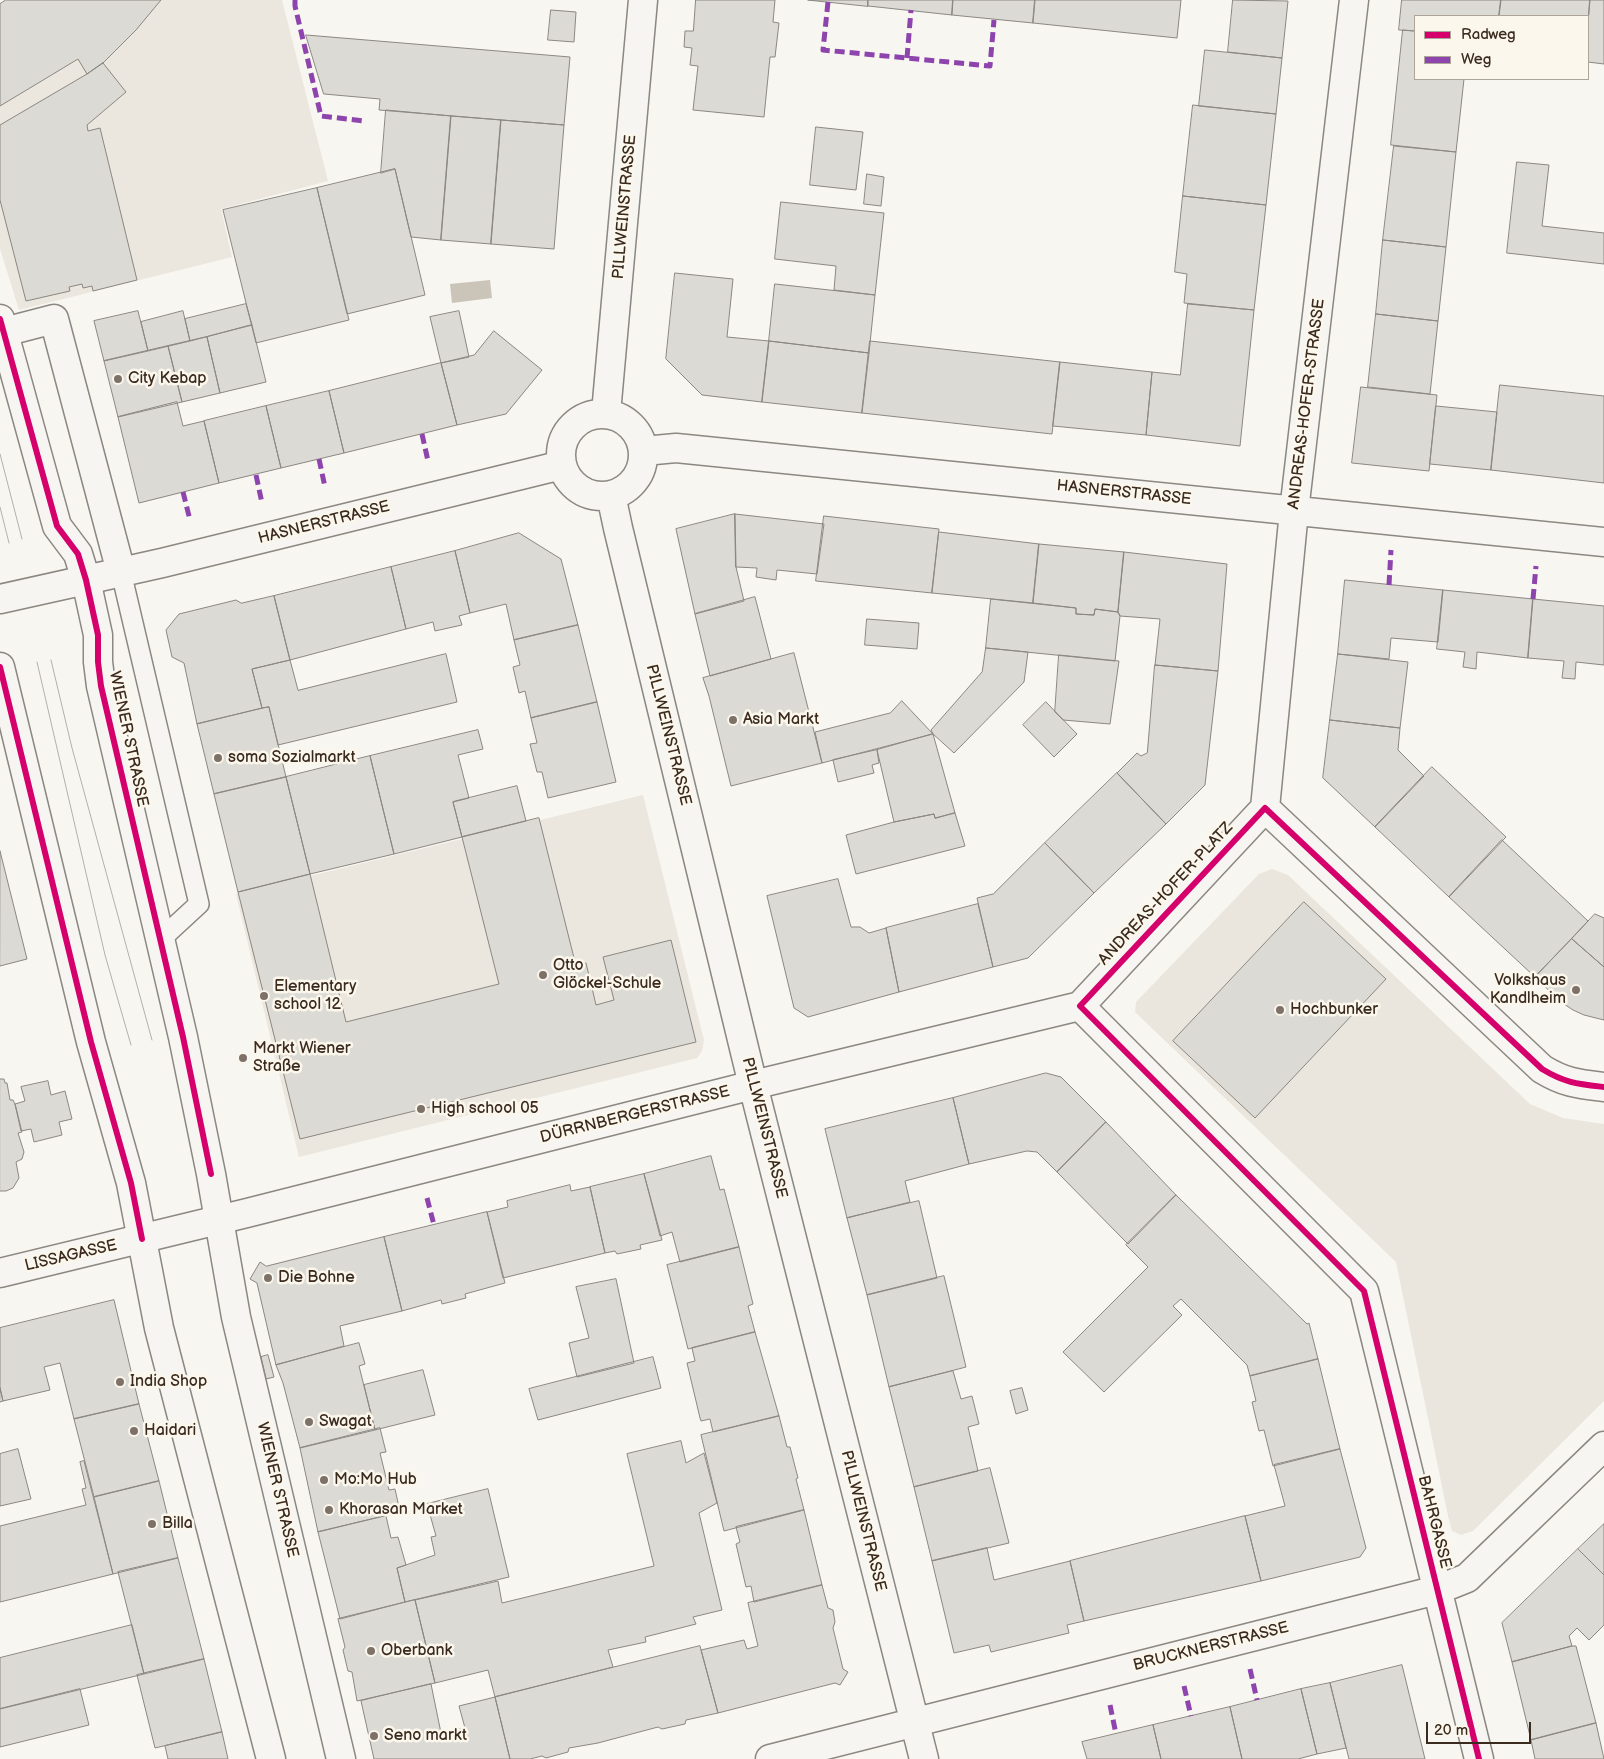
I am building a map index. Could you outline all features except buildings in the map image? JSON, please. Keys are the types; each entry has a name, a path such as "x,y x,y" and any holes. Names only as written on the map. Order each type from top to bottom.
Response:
{"street":[{"name":"PILLWEINSTRASSE","path":"606,414 643,0"},
{"name":"ANDREAS-HOFER-STRASSE","path":"1265,808 1294,511 1354,0"},
{"name":"WIENER STRASSE","path":"122,572 54,319 2,326 56,526 78,554 86,580 98,635 98,662 101,686 185,1047 236,1317 341,1759"},
{"path":"606,414 620,417 632,426 640,438 644,451 642,466 636,479 625,489 611,495 595,496 581,490 569,480 562,465 561,449 566,434 576,422 590,415 606,414"},
{"name":"HASNERSTRASSE","path":"644,451 676,448 1604,542"},
{"name":"HASNERSTRASSE","path":"86,580 562,465"},
{"name":"PILLWEINSTRASSE","path":"611,495 753,1085 924,1759"},
{"path":"0,599 86,580"},
{"path":"0,667 91,1042 131,1183 159,1328 271,1759"},
{"path":"1265,808 1542,1069 1572,1084 1604,1087"},
{"name":"ANDREAS-HOFER-PLATZ","path":"1080,1006 1265,808"},
{"name":"DÜRRNBERGERSTRASSE","path":"219,1220 753,1085 1080,1006"},
{"name":"BAHRGASSE","path":"1080,1006 1364,1291 1479,1759"},
{"path":"142,1239 219,1220"},
{"name":"LISSAGASSE","path":"0,1273 142,1239"},
{"name":"BRUCKNERSTRASSE","path":"770,1759 1437,1590 1468,1578 1604,1446"}],"lane":[{"path":"122,572 199,904 160,940"}],"shaded area":[{"path":"6,0 282,0 328,181 221,209 232,257 19,310 0,249 0,5"},
{"path":"490,280 492,298 452,303 450,284"},
{"path":"643,795 704,1040 702,1051 697,1058 299,1157 236,894"},
{"path":"1272,869 1288,875 1530,1104 1563,1118 1604,1124 1604,1401 1473,1531 1461,1535 1452,1531 1448,1516 1396,1262 1135,1012 1136,1002 1259,874"}],"tram line":[{"path":"0,454 22,539"},
{"path":"0,507 9,543"},
{"path":"51,660 72,748 152,1040"},
{"path":"37,662 105,955 131,1045"}],"marked path":[{"path":"295,0 321,116 364,121"},
{"path":"828,2 823,50 990,66 994,20"},
{"path":"907,58 911,10"},
{"path":"422,434 428,461"},
{"path":"319,459 325,487"},
{"path":"256,475 262,503"},
{"path":"183,492 190,520"},
{"path":"1389,585 1391,550"},
{"path":"1533,599 1536,566"},
{"path":"427,1198 434,1225"},
{"path":"1250,1669 1257,1700"},
{"path":"1184,1686 1191,1716"},
{"path":"1110,1705 1116,1734"}],"cycle path":[{"path":"0,319 57,526 78,554 86,580 98,635 98,662 101,686 183,1037 211,1174"},
{"path":"0,667 91,1042 131,1183 142,1239"},
{"path":"1479,1759 1364,1291 1080,1006 1265,808 1542,1069 1572,1082 1604,1087"}],"place":[{"name":"City Kebap","path":"118,379"},
{"name":"Asia Markt","path":"733,720"},
{"name":"soma Sozialmarkt","path":"218,758"},
{"name":"Otto Glöckel-Schule","path":"543,975"},
{"name":"Volkshaus Kandlheim","path":"1576,990"},
{"name":"Elementary school 12","path":"264,996"},
{"name":"Hochbunker","path":"1280,1010"},
{"name":"Markt Wiener Straße","path":"243,1058"},
{"name":"High school 05","path":"421,1109"},
{"name":"Die Bohne","path":"268,1278"},
{"name":"India Shop","path":"120,1382"},
{"name":"Swagat","path":"309,1422"},
{"name":"Haidari","path":"134,1431"},
{"name":"Mo:Mo Hub","path":"324,1480"},
{"name":"Khorasan Market","path":"329,1510"},
{"name":"Billa","path":"152,1524"},
{"name":"Oberbank","path":"371,1651"},
{"name":"Seno markt","path":"374,1736"}]}
